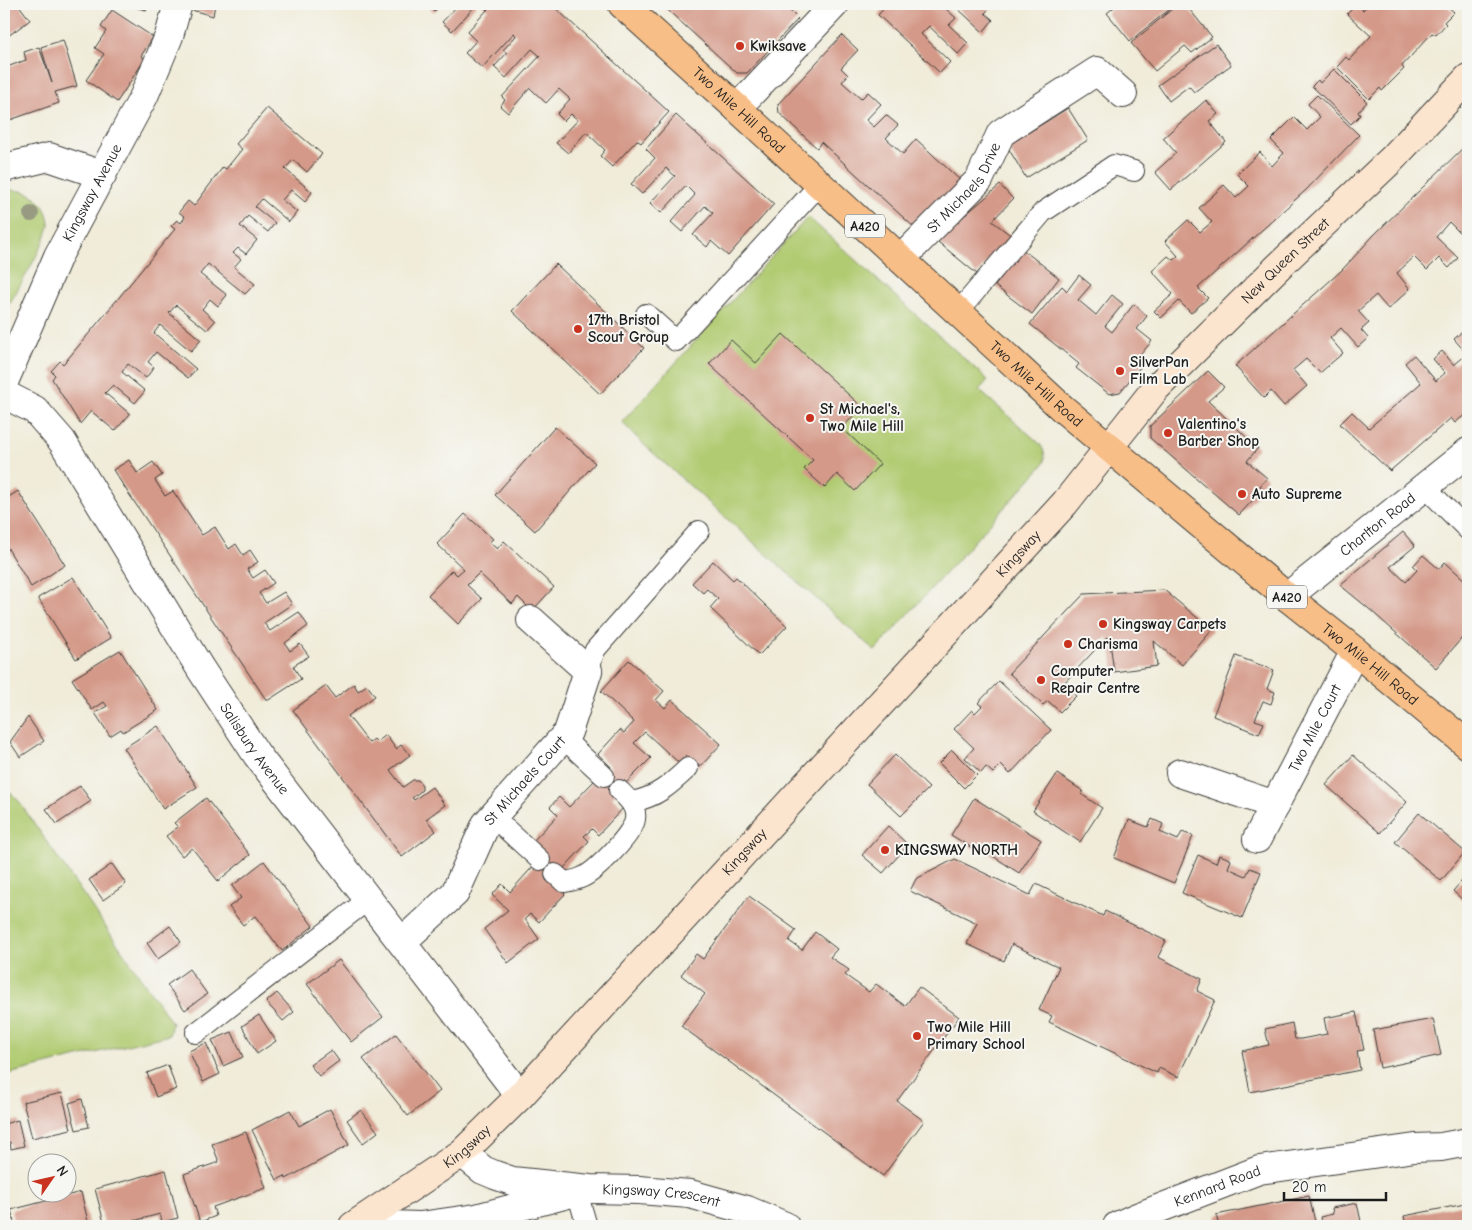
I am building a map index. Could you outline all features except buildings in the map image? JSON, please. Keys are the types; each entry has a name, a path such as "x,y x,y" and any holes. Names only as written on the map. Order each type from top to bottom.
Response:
{"main road":[{"name":"Two Mile Hill Road","path":"622,4 1062,408 1287,597 1468,745"}],"street":[{"name":"Kingsway Avenue","path":"4,382 58,256 144,96 169,36 178,4"},
{"path":"737,108 835,4"},
{"name":"St Michaels Drive","path":"901,259 980,180 1001,133 1097,71 1123,94"},
{"name":"New Queen Street","path":"1108,447 1156,388 1278,267 1391,160 1468,78"},
{"path":"4,168 48,157 102,175"},
{"name":"Salisbury Avenue","path":"4,394 35,410 62,441 200,668 257,755 370,899 520,1096"},
{"name":"Kingsway","path":"355,1225 462,1153 520,1096 1065,503 1108,447"},
{"name":"Charlton Road","path":"1287,597 1468,452"},
{"path":"530,620 588,671"},
{"name":"Two Mile Court","path":"1257,839 1355,651"},
{"name":"St Michaels Court","path":"402,942 455,893 486,824 568,732 588,671"},
{"path":"1180,773 1275,805"},
{"name":"Kennard Road","path":"1117,1226 1260,1170 1468,1142"},
{"name":"Kingsway Crescent","path":"462,1153 483,1170 512,1181 584,1191 638,1190 690,1194 748,1210 785,1226"},
{"name":"Kingsway Crescent","path":"355,1225 420,1226 476,1218 584,1191"}],"lane":[{"path":"958,312 1042,212 1114,165 1134,171"},
{"path":"646,314 676,341 820,184"},
{"path":"1424,486 1468,530"},
{"path":"588,671 595,650 699,531"},
{"path":"563,738 604,776"},
{"path":"556,874 564,882 584,877 593,871 630,832 635,820 635,809 625,796 644,800 662,791 688,768"},
{"path":"492,816 540,860"},
{"path":"196,1033 370,899"},
{"path":"584,1191 587,1226"}],"green space":[{"path":"10,190 26,192 35,197 46,211 49,224 37,254 5,311 4,192"},
{"path":"808,217 988,380 979,390 1038,442 1045,456 1043,465 875,651 642,443 622,422"},
{"path":"4,791 12,794 18,800 172,1023 169,1035 4,1075"}],"place":[{"name":"Kwiksave","path":"740,46"},
{"name":"17th Bristol Scout Group","path":"578,329"},
{"name":"SilverPan Film Lab","path":"1120,371"},
{"name":"St Michael's, Two Mile Hill","path":"810,418"},
{"name":"Valentino's Barber Shop","path":"1168,433"},
{"name":"Auto Supreme","path":"1242,494"},
{"name":"Kingsway Carpets","path":"1103,624"},
{"name":"Charisma","path":"1068,644"},
{"name":"Computer Repair Centre","path":"1041,680"},
{"name":"KINGSWAY NORTH","path":"885,850"},
{"name":"Two Mile Hill Primary School","path":"917,1036"}]}
